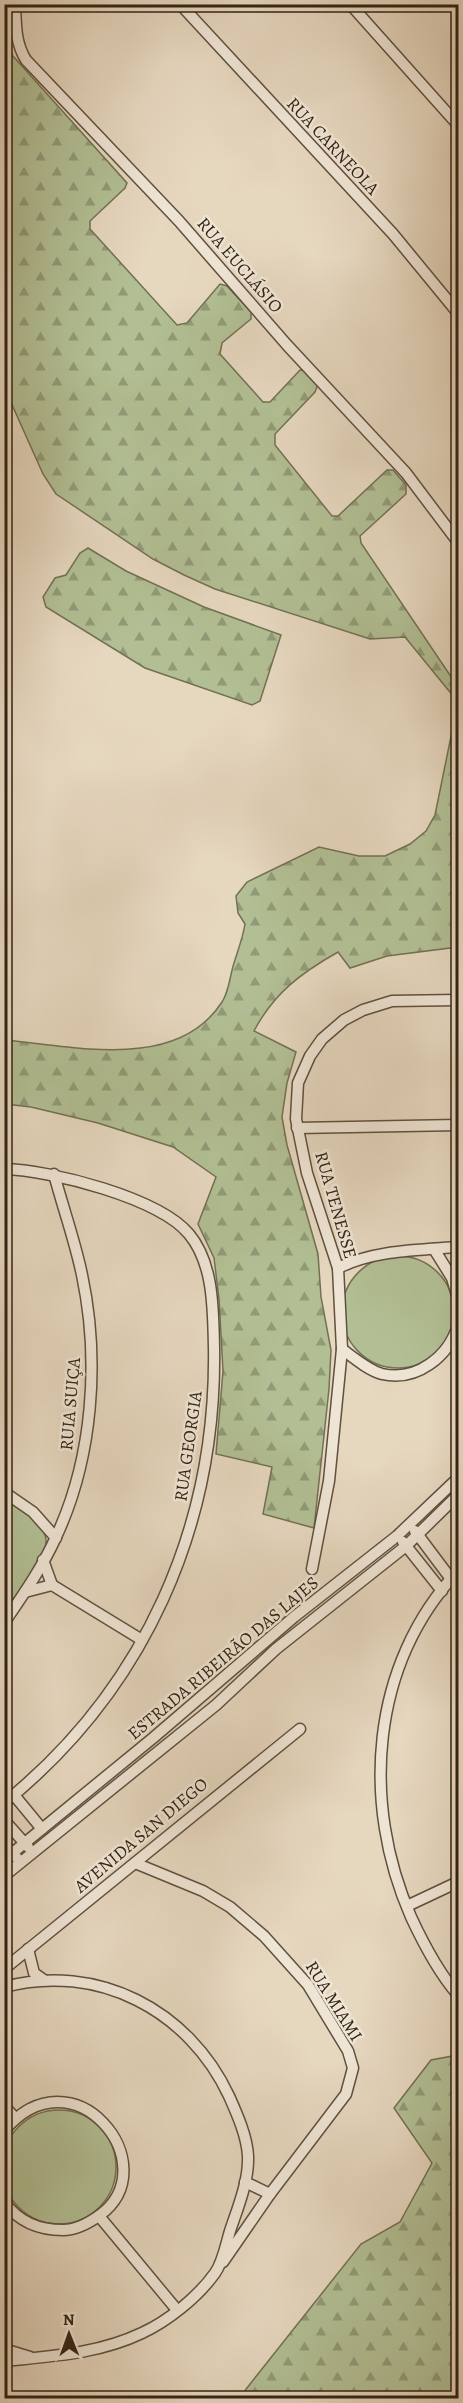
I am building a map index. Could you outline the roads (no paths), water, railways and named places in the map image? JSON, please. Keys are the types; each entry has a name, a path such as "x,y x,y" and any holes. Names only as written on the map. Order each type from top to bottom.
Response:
{"street":[{"name":"RUA EUCLÁSIO","path":"15,4 15,34 26,60 179,221 287,345 406,473 459,542"},
{"name":"RUA CARNEOLA","path":"180,4 393,234 459,313"},
{"path":"350,4 459,125"},
{"name":"RUA TENESSE","path":"312,1569 329,1481 342,1349 338,1268 307,1173 297,1128 295,1096 302,1072 322,1039 344,1020 363,1010 393,1001 459,1000"},
{"path":"297,1128 459,1125"},
{"name":"RUA GEORGIA","path":"4,1169 54,1174 106,1190 172,1219 189,1233 206,1265 212,1299 214,1373 200,1497 179,1561 154,1620 89,1720 60,1755 4,1803"},
{"name":"RUIA SUIÇA","path":"4,1623 9,1610 25,1592 56,1538 70,1503 81,1460 88,1409 92,1352 82,1274 54,1174"},
{"path":"338,1268 363,1258 459,1247"},
{"path":"434,1249 452,1278 459,1299"},
{"path":"342,1349 356,1360 382,1374 414,1372 431,1364 445,1352 459,1325"},
{"name":"ESTRADA RIBEIRÃO DAS LAJES","path":"7,1853 25,1843 46,1826 294,1617 397,1536 459,1478"},
{"path":"4,1492 33,1512 56,1538"},
{"name":"ESTRADA RIBEIRÃO DAS LAJES","path":"4,1876 216,1705 276,1649 406,1546 459,1495"},
{"path":"410,1525 455,1575 420,1626 401,1664 391,1694 380,1745 379,1797 391,1863 407,1906 422,1941 444,1978 459,1995"},
{"path":"397,1536 442,1591"},
{"path":"43,1560 52,1586 142,1640"},
{"path":"25,1592 52,1586"},
{"name":"AVENIDA SAN DIEGO","path":"4,1969 300,1729"},
{"path":"14,1795 46,1826 58,1832"},
{"path":"4,1820 33,1853"},
{"path":"7,1853 21,1863"},
{"name":"RUA MIAMI","path":"4,2361 89,2351 117,2343 144,2332 177,2310 216,2272 270,2194 346,2094 353,2068 348,2051 308,1985 264,1936 230,1907 203,1891 135,1863"},
{"path":"407,1906 459,1882"},
{"path":"28,1949 34,1973 44,1980"},
{"name":"RUA MIAMI","path":"4,1987 44,1980 99,1984 134,1997 169,2018 197,2044 219,2074 236,2110 248,2154 245,2182 216,2272"},
{"path":"4,2131 15,2118 30,2109 48,2103 66,2103 83,2107 99,2116 111,2129 119,2145 123,2163 122,2180 115,2197 99,2216 88,2224 68,2230 47,2230 28,2224 11,2211 4,2202"},
{"path":"4,2106 15,2118"},
{"path":"245,2182 270,2194"},
{"path":"99,2216 177,2310"},
{"path":"4,2349 35,2358"}]}
